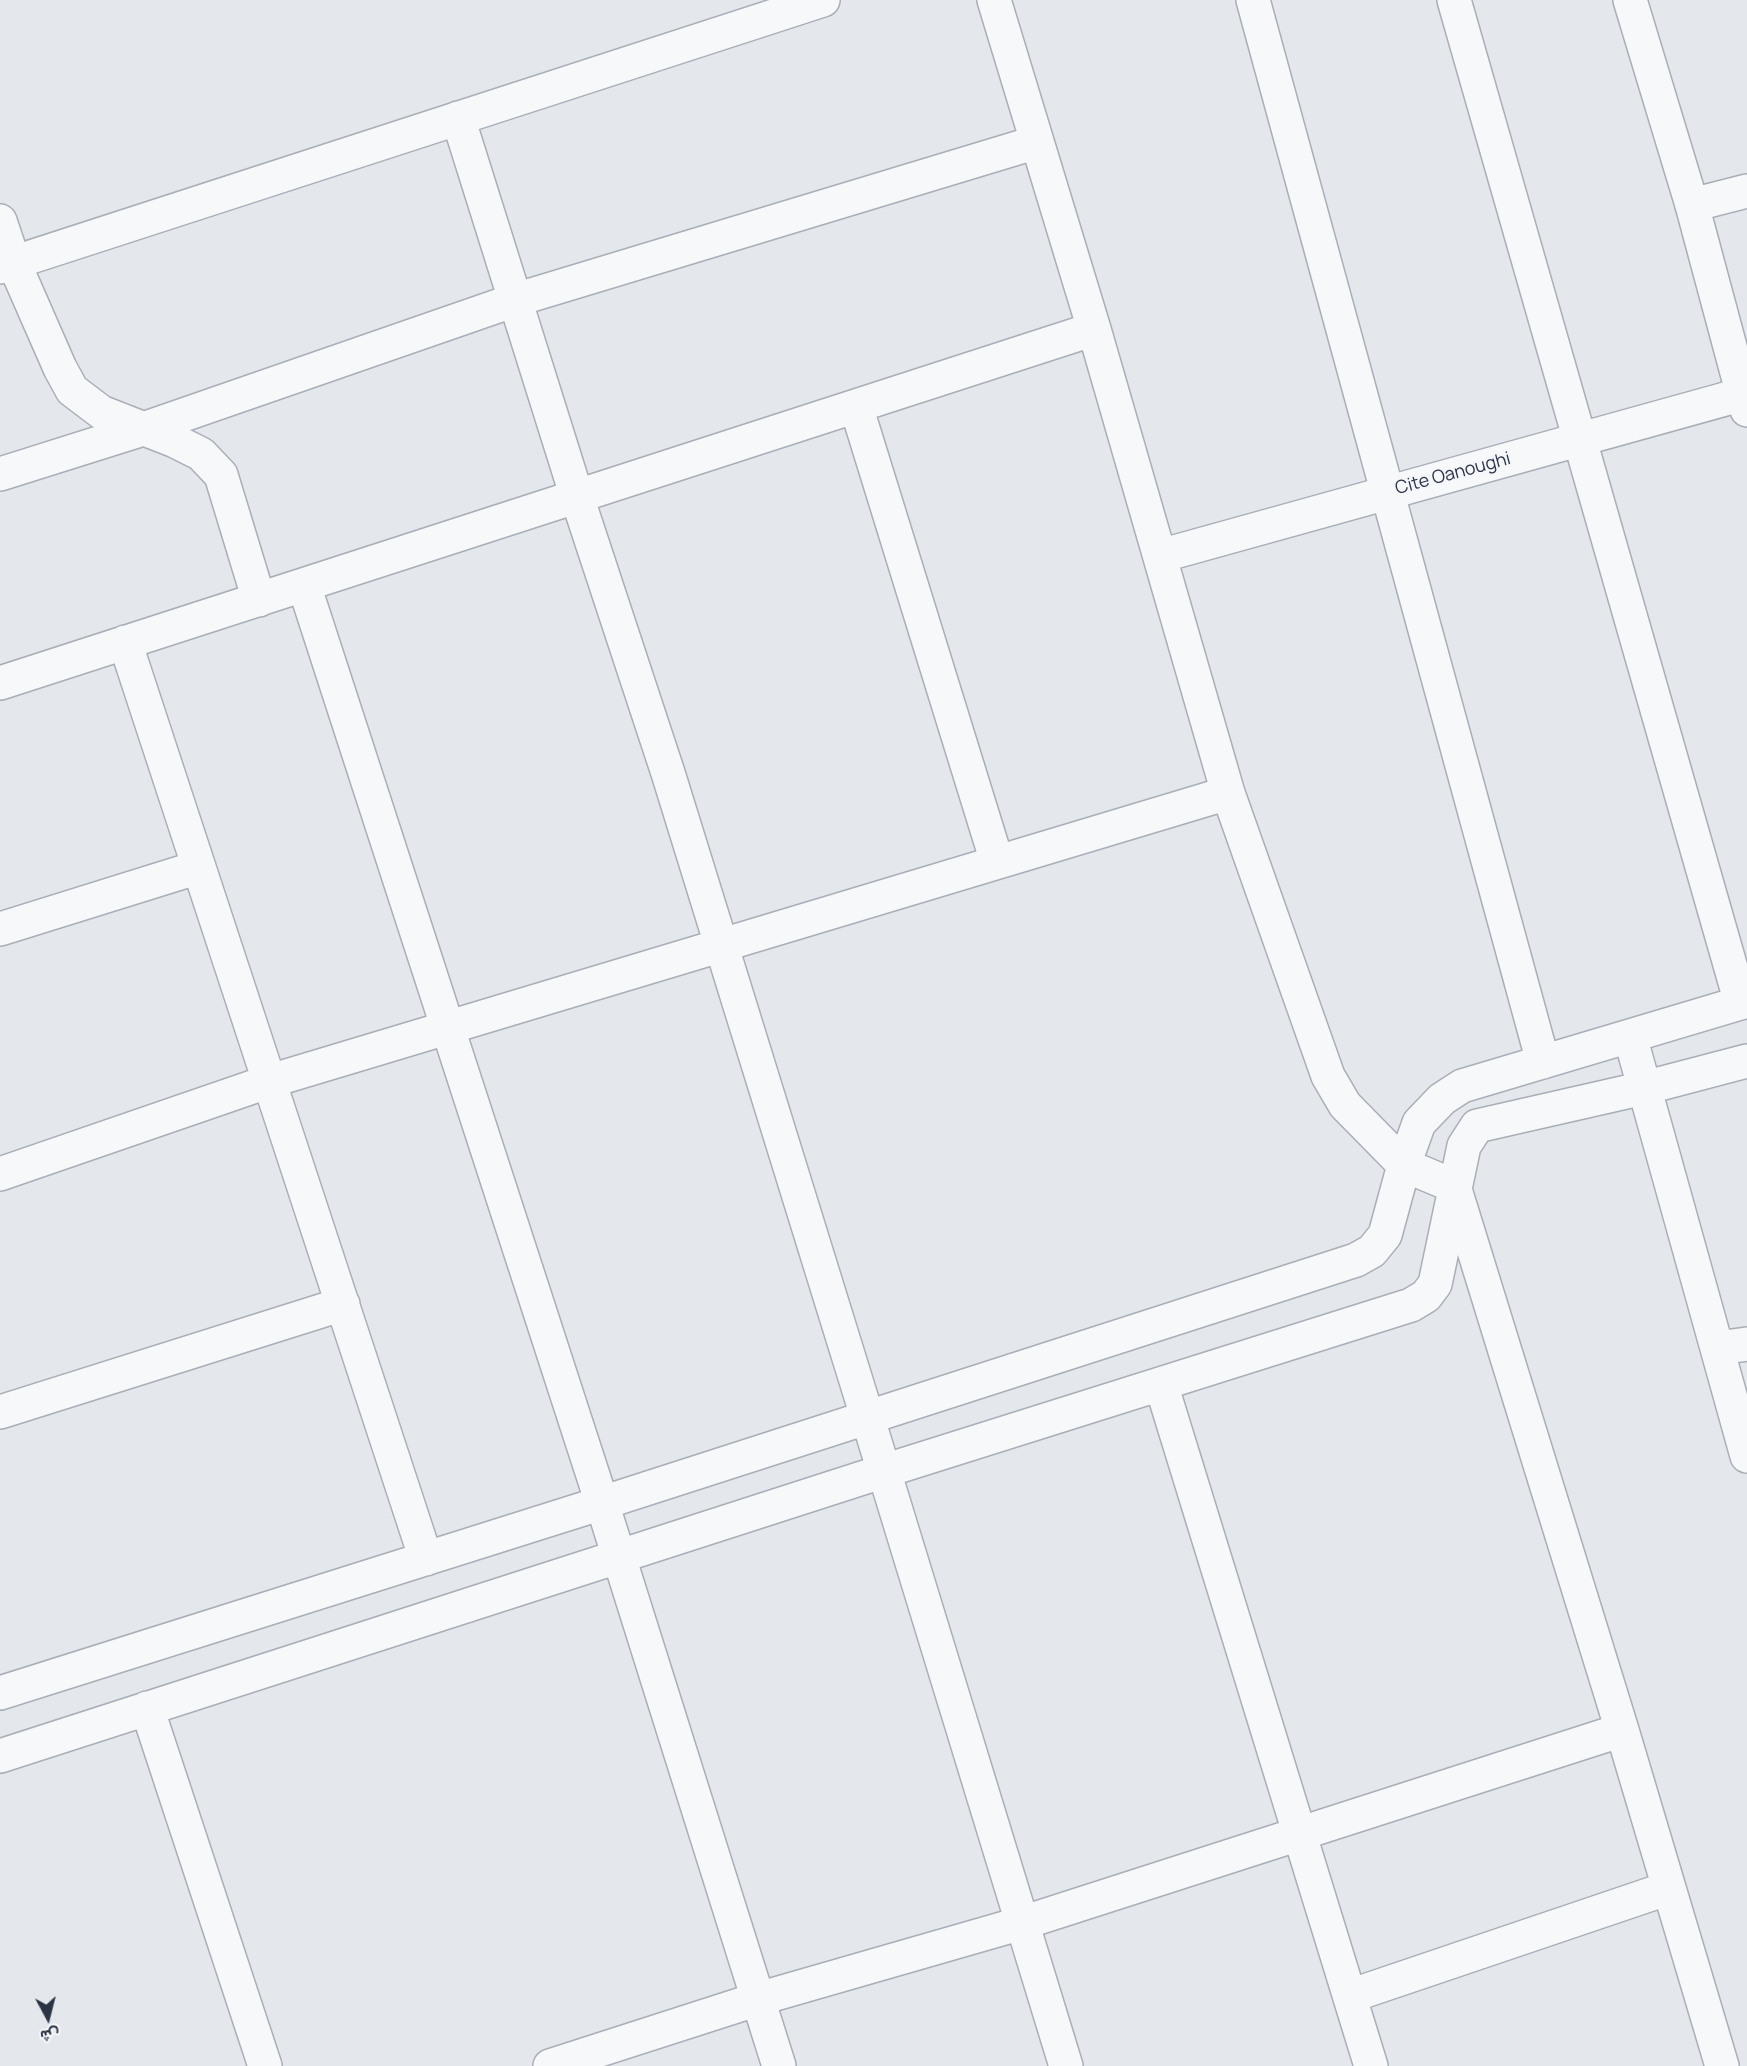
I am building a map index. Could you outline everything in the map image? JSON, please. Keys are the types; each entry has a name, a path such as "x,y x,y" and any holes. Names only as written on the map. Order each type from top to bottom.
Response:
{"street":[{"path":"7,265 823,0"},
{"path":"994,0 1094,329 1228,793 1328,1076 1345,1105 1404,1165 1454,1186"},
{"path":"1253,0 1544,1062"},
{"path":"0,1693 602,1503 1356,1260 1372,1251 1385,1235 1404,1165 1419,1123 1442,1099 1462,1086 1744,1002 1454,0"},
{"path":"1630,0 1692,205 1746,399"},
{"path":"458,118 577,497 722,945 1066,2066"},
{"path":"0,474 143,429 515,300 1037,142"},
{"path":"1692,205 1747,191"},
{"path":"0,221 7,265 72,390 101,412 175,441 201,454 221,475 259,600"},
{"path":"0,683 1094,329"},
{"name":"Cite Oanoughi","path":"1160,556 1581,439 1746,399"},
{"path":"856,406 997,862"},
{"path":"304,585 619,1556 779,2066"},
{"path":"126,642 426,1559"},
{"path":"0,1174 270,1082 1228,793"},
{"path":"0,929 199,867"},
{"path":"1630,1036 1644,1088 1732,1346 1747,1456"},
{"path":"0,1755 884,1471 1411,1305 1426,1296 1435,1284 1464,1146 1477,1126 1644,1088 1747,1061"},
{"path":"1454,1186 1622,1730 1722,2066"},
{"path":"0,1412 343,1304"},
{"path":"1161,1384 1371,2066"},
{"path":"147,1708 265,2066"},
{"path":"550,2066 758,1999 1022,1923 1622,1730"},
{"path":"1350,1996 1669,1888"}]}
